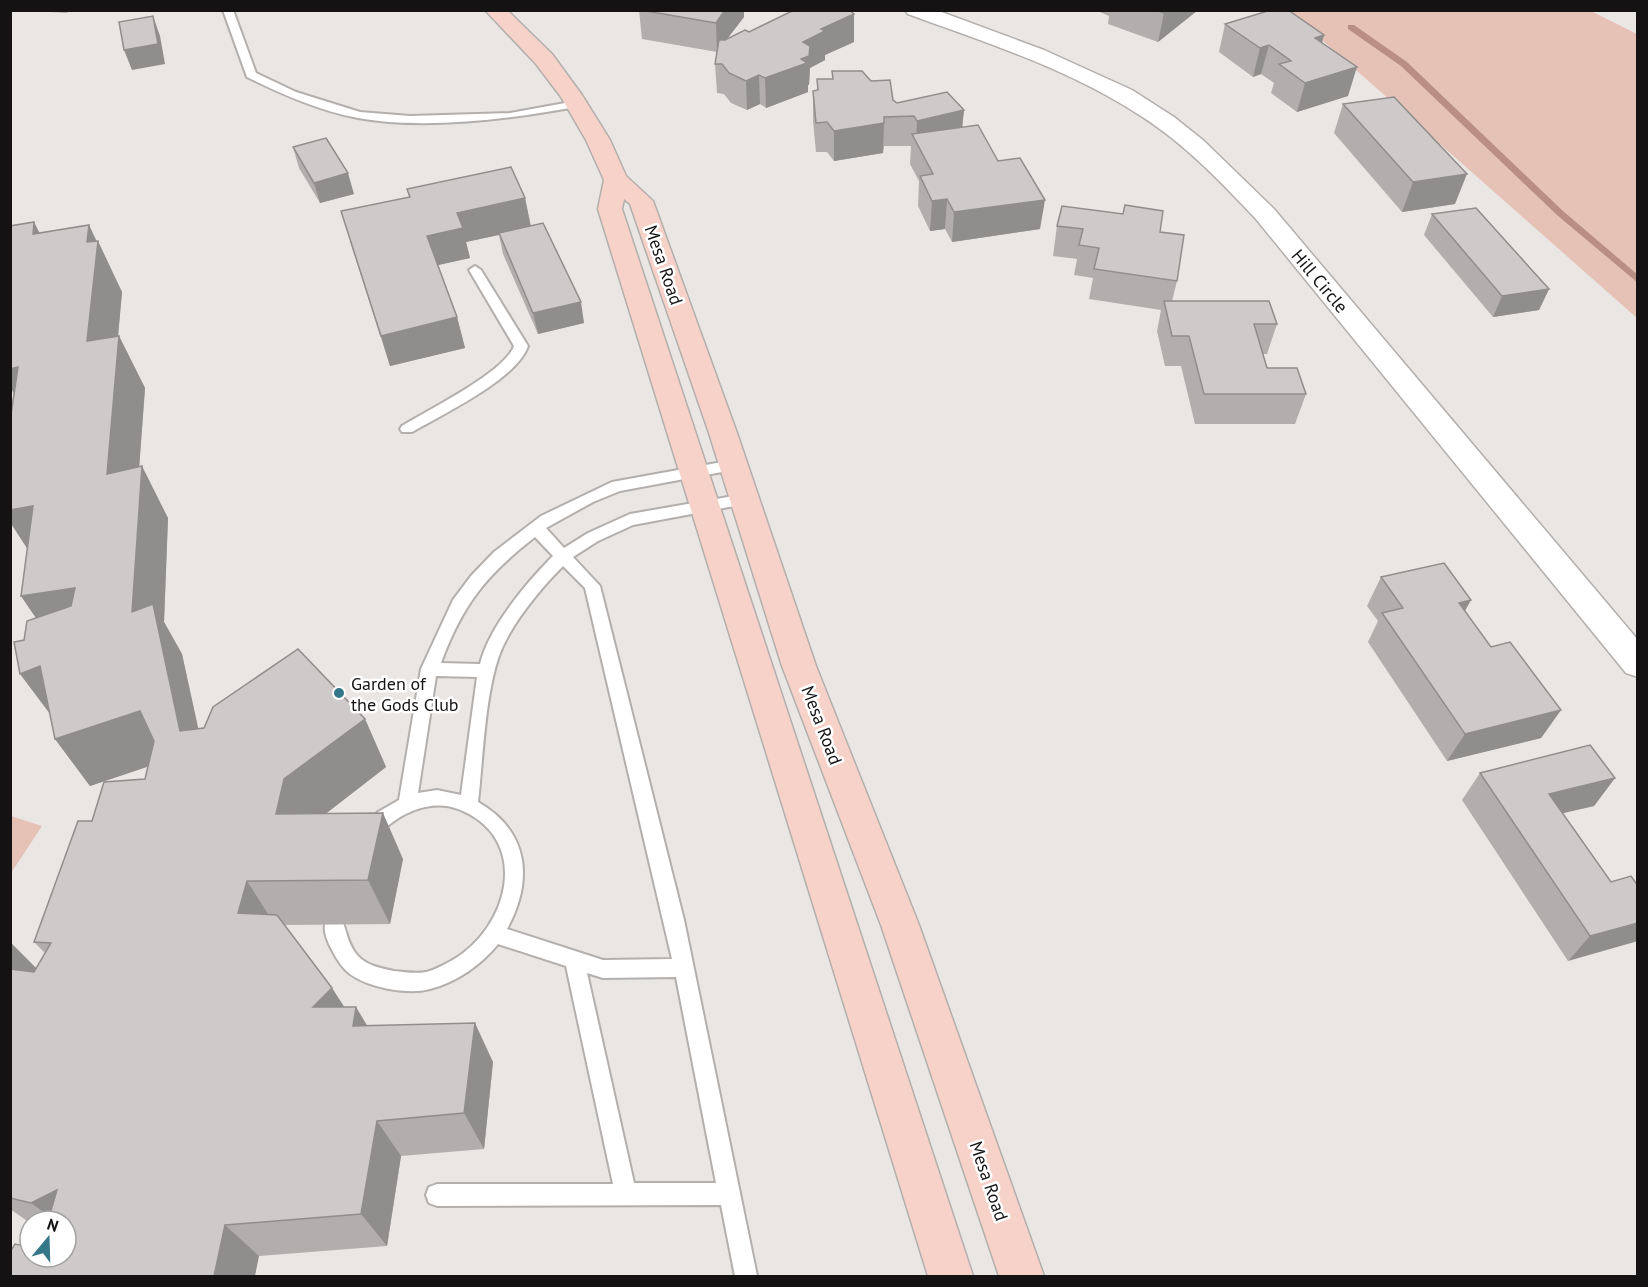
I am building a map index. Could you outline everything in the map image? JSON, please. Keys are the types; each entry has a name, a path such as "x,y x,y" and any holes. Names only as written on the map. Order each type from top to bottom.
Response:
{"main road":[{"name":"Mesa Road","path":"495,10 544,59 576,104 598,141 616,180 641,201 734,465 799,666 900,925 1022,1276"},
{"name":"Mesa Road","path":"616,180 610,209 950,1276"}],"street":[{"name":"Hill Circle","path":"915,10 1002,42 1114,90 1149,111 1219,166 1265,214 1638,664"}],"lane":[{"path":"228,10 251,75 292,94 359,115 410,119 510,116 576,104"},
{"path":"407,429 498,374 511,364 518,354 521,346 475,270"},
{"path":"407,804 429,669 450,620 477,580 500,556 536,528 588,498 617,486 734,465"},
{"path":"469,806 483,688 491,654 519,606 538,580 563,556 593,537 630,520 745,499"},
{"path":"536,528 592,586 683,968 746,1276"},
{"path":"429,669 487,671"},
{"path":"334,924 334,935 344,953 358,969 405,982 429,981 479,954 494,934 510,902 516,873 511,847 493,820 469,806 445,798 407,804 384,817 358,847"},
{"path":"494,934 603,969 683,968"},
{"path":"575,961 626,1195"},
{"path":"437,1196 729,1194"}],"shaded area":[{"path":"1289,11 1591,11 1637,34 1637,318"},
{"path":"10,816 42,826 11,873"}],"building":[{"path":"640,10 725,10 716,23"},
{"path":"794,10 849,10 854,14 821,29 825,31 803,42 810,46 809,56 801,59 807,63 765,78 759,75 746,81 729,73 722,64 715,64 719,40 725,40 745,30 749,32"},
{"path":"1271,10 1288,10 1324,35 1315,38 1357,67 1305,83 1279,64 1291,61 1269,45 1260,48 1225,24"},
{"path":"153,16 158,44 124,50 119,22"},
{"path":"832,71 862,71 871,81 890,80 893,100 897,103 947,92 964,110 917,121 914,116 884,117 884,123 834,131 827,122 816,123 813,91 818,90 817,79 833,79"},
{"path":"1394,97 1467,174 1413,182 1343,104"},
{"path":"978,125 998,161 1020,158 1045,200 954,212 947,199 932,201 920,176 933,174 912,134"},
{"path":"326,138 348,173 314,183 293,147"},
{"path":"511,167 525,198 457,213 463,228 427,236 457,317 381,336 341,211 410,197 407,189"},
{"path":"1125,205 1163,211 1160,232 1184,235 1177,281 1094,269 1099,248 1079,245 1083,229 1057,226 1062,206 1123,214"},
{"path":"1476,208 1549,289 1502,296 1432,214"},
{"path":"34,222 33,234 89,225 87,242 98,241 87,341 119,336 107,474 142,466 132,612 153,604 180,731 204,728 213,707 298,649 365,719 284,779 276,814 383,813 368,880 247,881 238,913 277,915 332,988 313,1007 356,1007 353,1026 475,1023 464,1113 377,1121 361,1214 225,1225 214,1276 10,1276 10,1252 15,1244 18,1245 18,1269 78,1269 78,1209 51,1209 57,1190 31,1203 10,1198 10,969 34,972 51,943 34,942 78,821 92,821 104,782 145,779 154,741 140,711 55,739 40,666 20,674 14,642 24,640 27,621 71,606 75,588 21,596 33,506 10,510 10,422 18,367 10,369 10,226"},
{"path":"543,223 581,302 533,313 499,233"},
{"path":"1164,301 1269,301 1277,324 1254,324 1267,368 1297,368 1306,394 1204,394 1189,336 1172,336"},
{"path":"1444,563 1471,600 1459,603 1491,647 1510,642 1561,710 1465,734 1382,613 1403,608 1381,577"},
{"path":"1590,745 1615,778 1549,794 1611,882 1631,876 1638,886 1638,923 1590,936 1480,773"}],"waterway":[{"path":"1351,27 1404,64 1560,213 1638,280"}],"place":[{"name":"Garden of the Gods Club","path":"339,693"}]}
